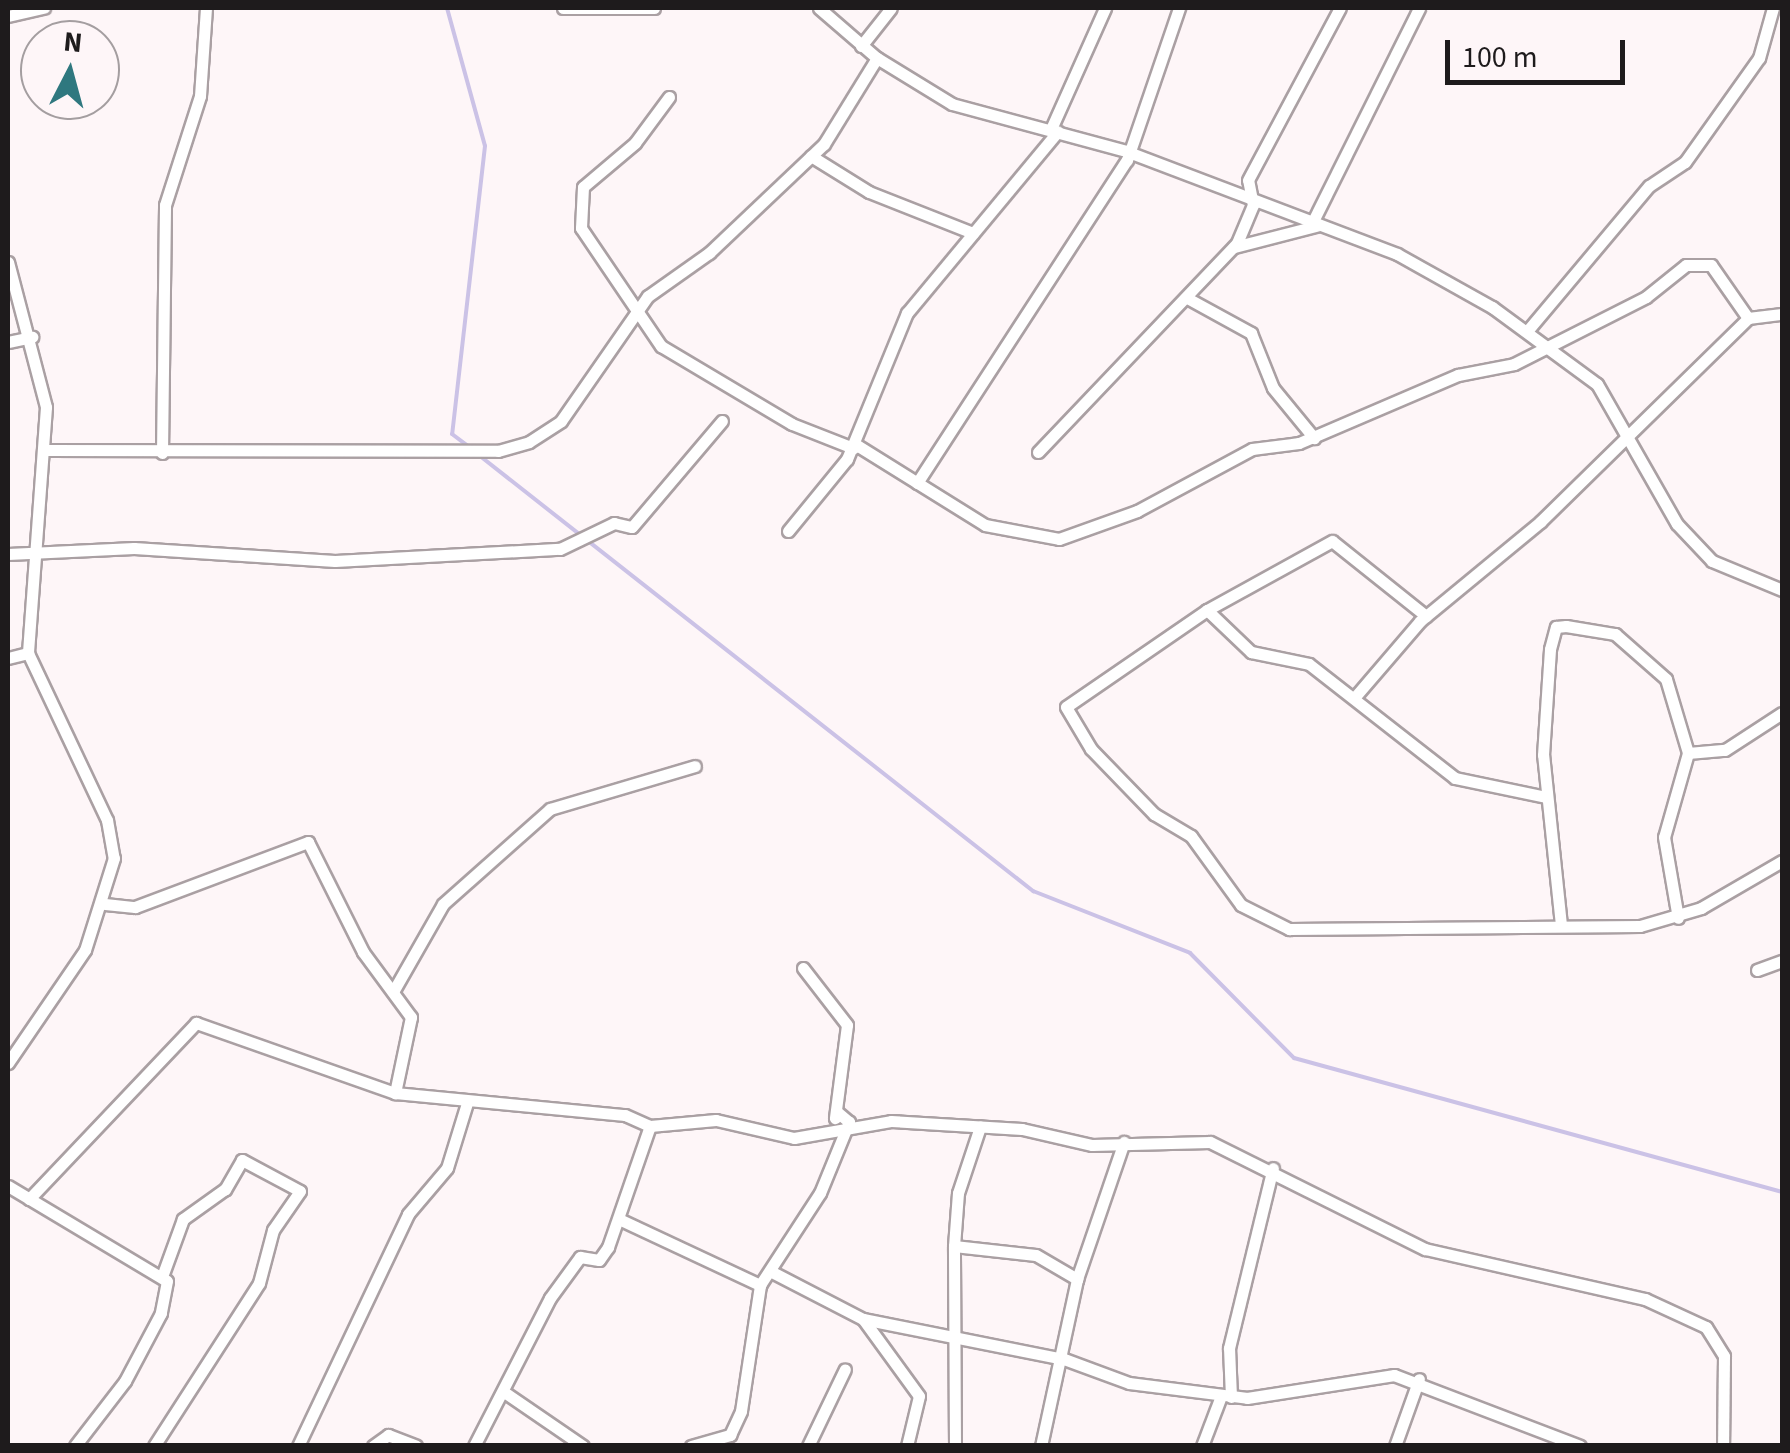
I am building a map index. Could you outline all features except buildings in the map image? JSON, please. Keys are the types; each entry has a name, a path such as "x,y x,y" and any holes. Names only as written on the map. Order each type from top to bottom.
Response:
{"street":[{"path":"8,16 44,8"},
{"path":"162,453 165,205 200,96 206,8"},
{"path":"563,8 654,8"},
{"path":"819,8 876,58 952,104 1126,150 1253,205 1396,254 1528,330 1554,346 1597,384 1677,524 1712,561 1782,590"},
{"path":"861,46 891,8"},
{"path":"788,530 854,446 896,330 1054,130 1105,8"},
{"path":"917,483 1037,306 1126,150 1179,8"},
{"path":"1038,452 1189,299 1234,247 1253,205 1248,180 1340,8"},
{"path":"1234,247 1314,226 1419,8"},
{"path":"1528,330 1649,186 1685,162 1759,58 1772,8"},
{"path":"45,450 498,452 529,442 560,421 634,312 811,156 876,58"},
{"path":"669,97 578,198 582,228 634,312 685,362 854,446 883,453 917,483 986,525 1059,539 1137,511 1252,449 1314,438 1424,389 1554,346 1696,262 1711,265 1748,318"},
{"path":"811,156 869,192 974,233"},
{"path":"8,262 32,337 45,450 30,549 28,653 107,820 114,858 104,904 63,990 8,1063"},
{"path":"1189,299 1251,333 1274,388 1314,438"},
{"path":"1354,698 1426,616 1626,438 1748,318 1782,314"},
{"path":"8,342 32,337"},
{"path":"8,554 30,549 335,561 560,548 614,523 632,527 722,420"},
{"path":"1426,616 1332,541 1207,610 1066,707 1091,749 1154,814 1191,836 1241,906 1276,926 1337,934 1678,918 1782,861"},
{"path":"1207,610 1251,652 1308,664 1455,778 1546,798"},
{"path":"1561,926 1546,798 1556,628 1630,643 1666,679 1688,753 1664,837 1678,918"},
{"path":"8,658 28,653"},
{"path":"1688,753 1726,750 1782,712"},
{"path":"394,990 443,904 550,809 694,766"},
{"path":"104,904 135,907 301,839 413,1025 395,1093"},
{"path":"1757,970 1782,961"},
{"path":"803,968 847,1026 833,1130"},
{"path":"29,1199 196,1023 395,1093 467,1104 625,1115 650,1126 716,1120 794,1138 833,1130 849,1122 980,1126 1124,1142 1210,1142 1273,1168 1425,1248 1644,1299 1706,1327 1724,1356 1723,1446"},
{"path":"298,1446 408,1214 446,1168 467,1104"},
{"path":"836,1111 849,1122"},
{"path":"690,1446 730,1435 742,1411 760,1285 772,1272 849,1122"},
{"path":"474,1446 507,1394 550,1298 580,1257 599,1260 619,1219 650,1126"},
{"path":"955,1446 954,1246 958,1193 980,1126"},
{"path":"1042,1446 1064,1358 1077,1279 1124,1142"},
{"path":"79,1444 155,1326 163,1274 183,1219 225,1188 242,1160 300,1191 272,1230 259,1283 154,1446"},
{"path":"1202,1446 1226,1397 1228,1348 1273,1168"},
{"path":"8,1186 163,1274"},
{"path":"619,1219 760,1285"},
{"path":"954,1246 1036,1255 1077,1279"},
{"path":"772,1272 863,1320 1064,1358 1130,1384 1226,1397 1366,1374 1419,1380 1556,1432 1580,1446"},
{"path":"863,1320 919,1396 907,1446"},
{"path":"808,1446 845,1370"},
{"path":"1395,1446 1419,1380"},
{"path":"507,1394 583,1446"},
{"path":"1547,1446 1556,1432"},
{"path":"373,1446 388,1435 416,1446"}],"waterway":[{"path":"447,8 485,146 452,434 469,447"},
{"path":"480,456 1033,891 1190,953 1294,1058 1782,1192"}]}
